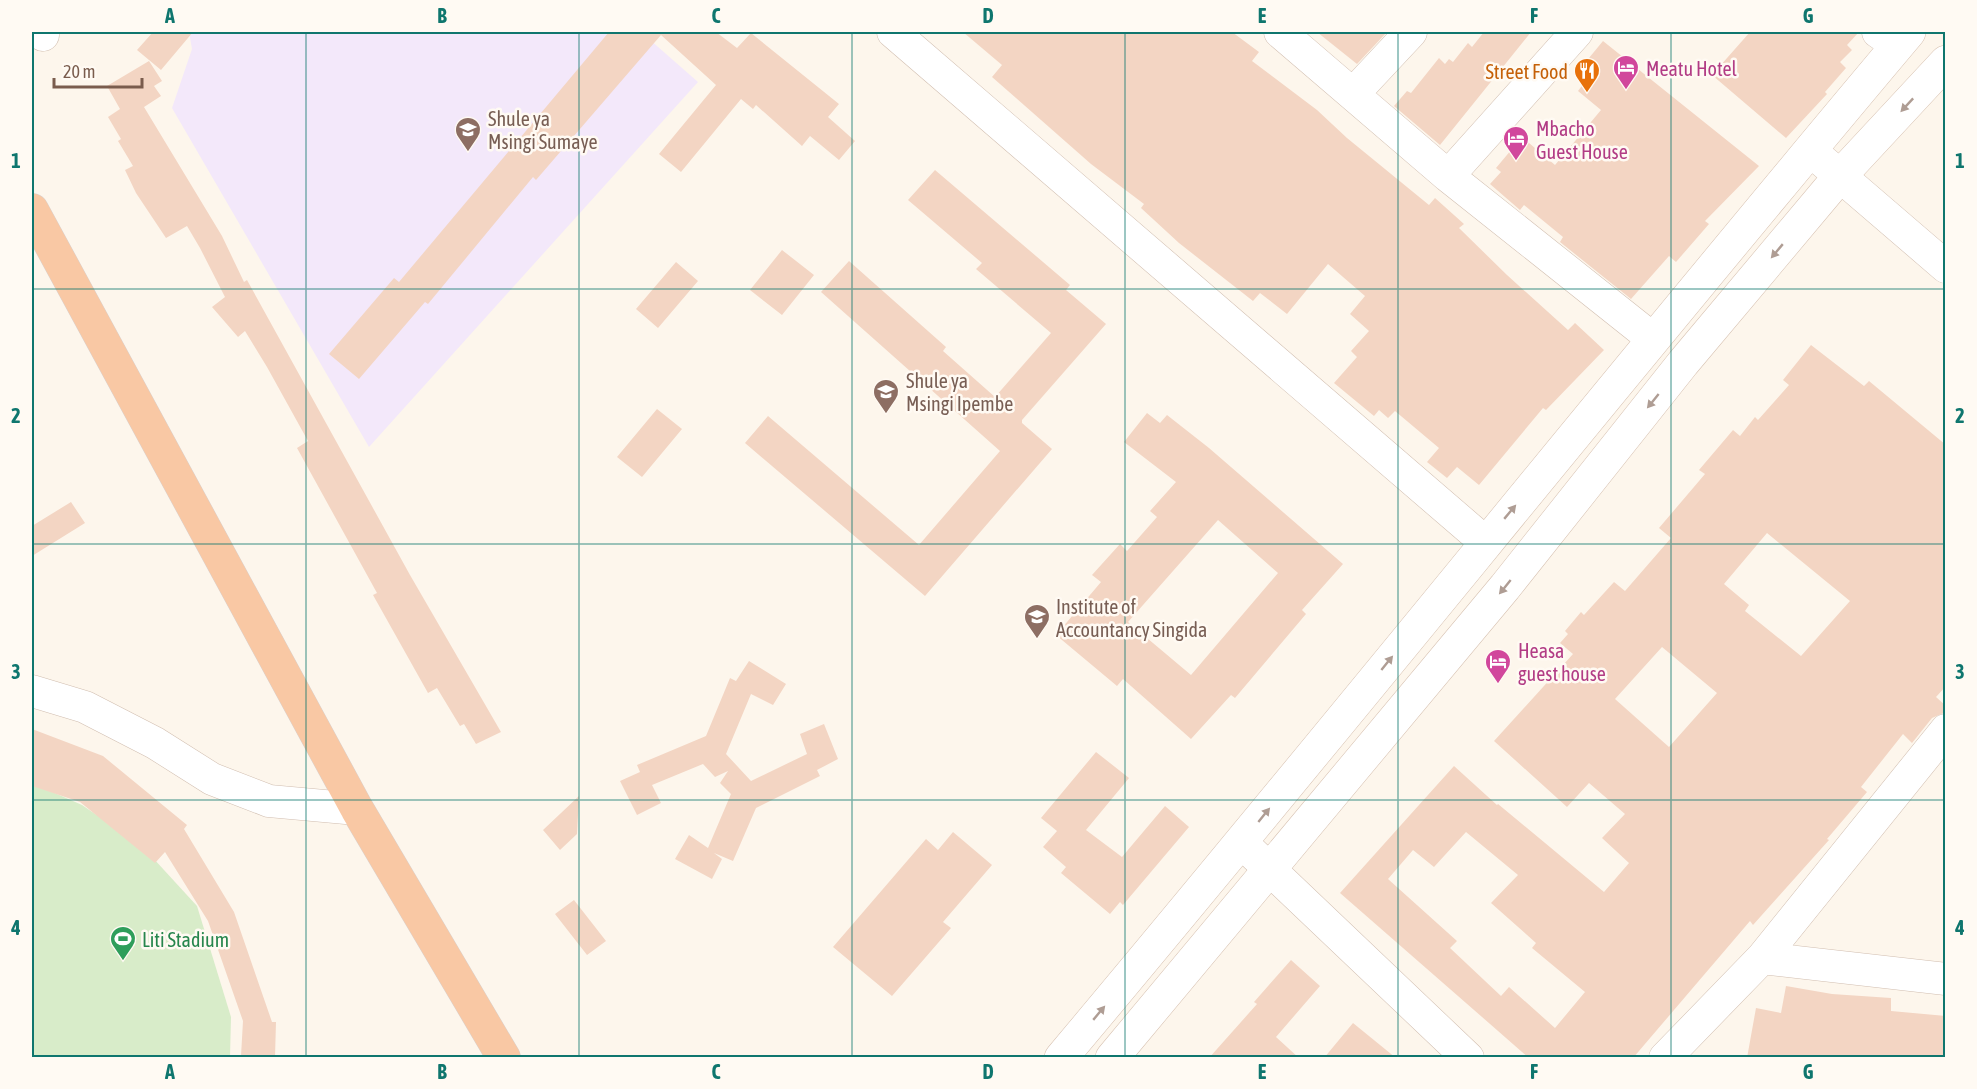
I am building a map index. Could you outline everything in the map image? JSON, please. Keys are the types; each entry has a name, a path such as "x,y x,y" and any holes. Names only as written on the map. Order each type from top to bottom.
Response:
{"highway":[{"path":"32,210 357,809 504,1058"}],"main road":[{"path":"1061,1058 1242,843 1485,542 1811,151 1895,36"},
{"path":"1112,1058 1505,587 1683,363 1840,176 1946,62"}],"street":[{"path":"893,32 1485,542"},
{"path":"1280,32 1448,176 1653,339"},
{"path":"1353,94 1411,32"},
{"path":"1448,176 1577,32"},
{"path":"1811,151 1946,267"},
{"path":"32,691 85,707 155,743 212,779 269,801 357,809"},
{"path":"1665,1058 1762,958 1946,730"},
{"path":"1242,843 1455,1053"},
{"path":"1762,958 1946,979"}],"shaded area":[{"path":"189,32 641,32 698,82 369,447 172,108 192,49"}],"green space":[{"name":"Liti Stadium","path":"32,783 82,805 142,846 197,906 231,1017 230,1057 32,1057"}],"building":[{"path":"153,32 193,32 161,70 137,50"},
{"path":"609,32 716,32 737,48 751,33 839,104 828,117 855,141 839,160 810,136 802,146 756,105 753,109 741,99 681,172 659,154 716,85 661,35 536,180 533,177 428,304 425,302 359,379 329,354 394,278 399,282"},
{"path":"963,32 1232,32 1259,52 1252,61 1317,110 1347,138 1429,205 1435,198 1464,224 1459,228 1568,330 1575,323 1604,350 1546,410 1543,408 1479,485 1457,467 1447,478 1427,462 1439,448 1395,411 1388,418 1379,410 1374,416 1334,383 1357,357 1351,351 1369,331 1350,314 1365,296 1328,264 1287,314 1260,293 1253,301 1179,243 1141,208 1144,204 1091,164 992,77 1002,65"},
{"path":"1317,32 1387,32 1357,64"},
{"path":"1484,32 1531,32 1440,145 1394,106 1407,91 1411,93 1439,58 1445,64 1449,59 1453,62 1468,43 1472,47"},
{"path":"1750,32 1859,32 1847,45 1852,50 1840,62 1846,68 1825,92 1827,94 1786,138 1712,75"},
{"path":"1603,41 1759,166 1705,221 1709,224 1676,262 1669,256 1631,299 1560,242 1563,237 1524,205 1520,210 1490,184 1501,172 1496,168 1522,137 1555,165 1601,110 1578,91 1593,71 1584,64"},
{"path":"149,61 162,81 154,86 161,96 144,107 222,236 244,282 247,280 410,575 501,732 476,744 464,724 460,726 437,688 428,693 373,595 377,593 297,448 308,441 267,367 245,331 238,337 212,307 225,297 200,248 187,226 166,238 136,193 125,170 133,166 118,141 121,139 108,117 120,109 107,86"},
{"path":"935,170 1070,285 1066,290 1106,324 1022,420 1022,423 1052,449 925,596 745,443 768,416 919,545 1000,451 821,292 849,261 946,347 943,351 995,397 1051,333 976,269 982,263 908,200"},
{"path":"782,250 814,275 782,315 750,290"},
{"path":"676,262 698,281 658,328 636,309"},
{"path":"1811,345 1864,386 1869,381 1946,445 1946,686 1936,697 1946,706 1946,712 1932,718 1912,743 1903,734 1861,787 1867,792 1827,839 1829,840 1753,925 1750,921 1633,1058 1529,1058 1340,893 1454,766 1497,805 1604,892 1629,863 1602,838 1625,814 1589,783 1567,807 1494,741 1573,654 1560,643 1568,634 1565,631 1581,612 1584,615 1614,582 1625,591 1671,538 1659,528 1705,474 1699,470 1733,430 1740,436 1755,417 1758,420 1789,385 1783,380","holes":["1767,533 1850,601 1801,656 1745,611 1749,605 1724,584","1662,647 1717,693 1669,747 1615,699","1466,832 1518,875 1491,903 1536,943 1532,948 1585,992 1555,1028 1509,987 1501,996 1450,948 1457,941 1388,879 1413,850 1434,867"]},
{"path":"657,409 682,429 642,477 617,457"},
{"path":"1147,413 1160,423 1167,415 1209,448 1343,564 1302,610 1306,614 1235,698 1231,695 1191,739 1123,679 1117,686 1056,635 1101,582 1092,575 1120,544 1127,551 1157,517 1150,511 1176,482 1124,442","holes":["1218,520 1278,573 1191,675 1128,622"]},
{"path":"71,502 85,523 32,556 32,526"},
{"path":"749,661 786,684 773,705 751,694 726,754 751,781 807,754 800,734 824,724 838,759 817,770 820,776 756,808 733,861 714,853 722,859 712,879 675,859 689,835 708,848 731,794 720,783 728,771 715,777 703,764 652,785 661,803 637,815 620,781 640,772 637,765 706,736 730,678 736,681"},
{"path":"32,729 103,756 187,825 184,829 234,912 272,1022 276,1022 275,1057 241,1056 243,1021 208,921 165,852 155,863 80,802 32,786"},
{"path":"1096,752 1129,778 1086,830 1122,857 1165,806 1189,827 1123,905 1120,902 1110,914 1061,873 1066,867 1043,847 1057,831 1041,818"},
{"path":"579,796 577,834 560,850 543,830"},
{"path":"953,832 992,865 943,922 951,928 892,996 833,947 926,839 938,850"},
{"path":"574,900 606,941 587,955 555,914"},
{"path":"1291,960 1320,986 1276,1037 1299,1058 1209,1058 1257,1004 1254,1002"},
{"path":"1786,986 1832,994 1891,998 1891,1011 1946,1016 1946,1058 1747,1058 1756,1008 1781,1013"},
{"path":"1353,1023 1396,1058 1324,1058"}],"place":[{"name":"Meatu Hotel","path":"1626,91"},
{"name":"Street Food","path":"1587,94"},
{"name":"Shule ya Msingi Sumaye","path":"468,153"},
{"name":"Mbacho Guest House","path":"1516,162"},
{"name":"Shule ya Msingi Ipembe","path":"886,415"},
{"name":"Institute of Accountancy Singida","path":"1037,640"},
{"name":"Heasa guest house","path":"1498,685"},
{"name":"Liti Stadium","path":"123,962"}]}
